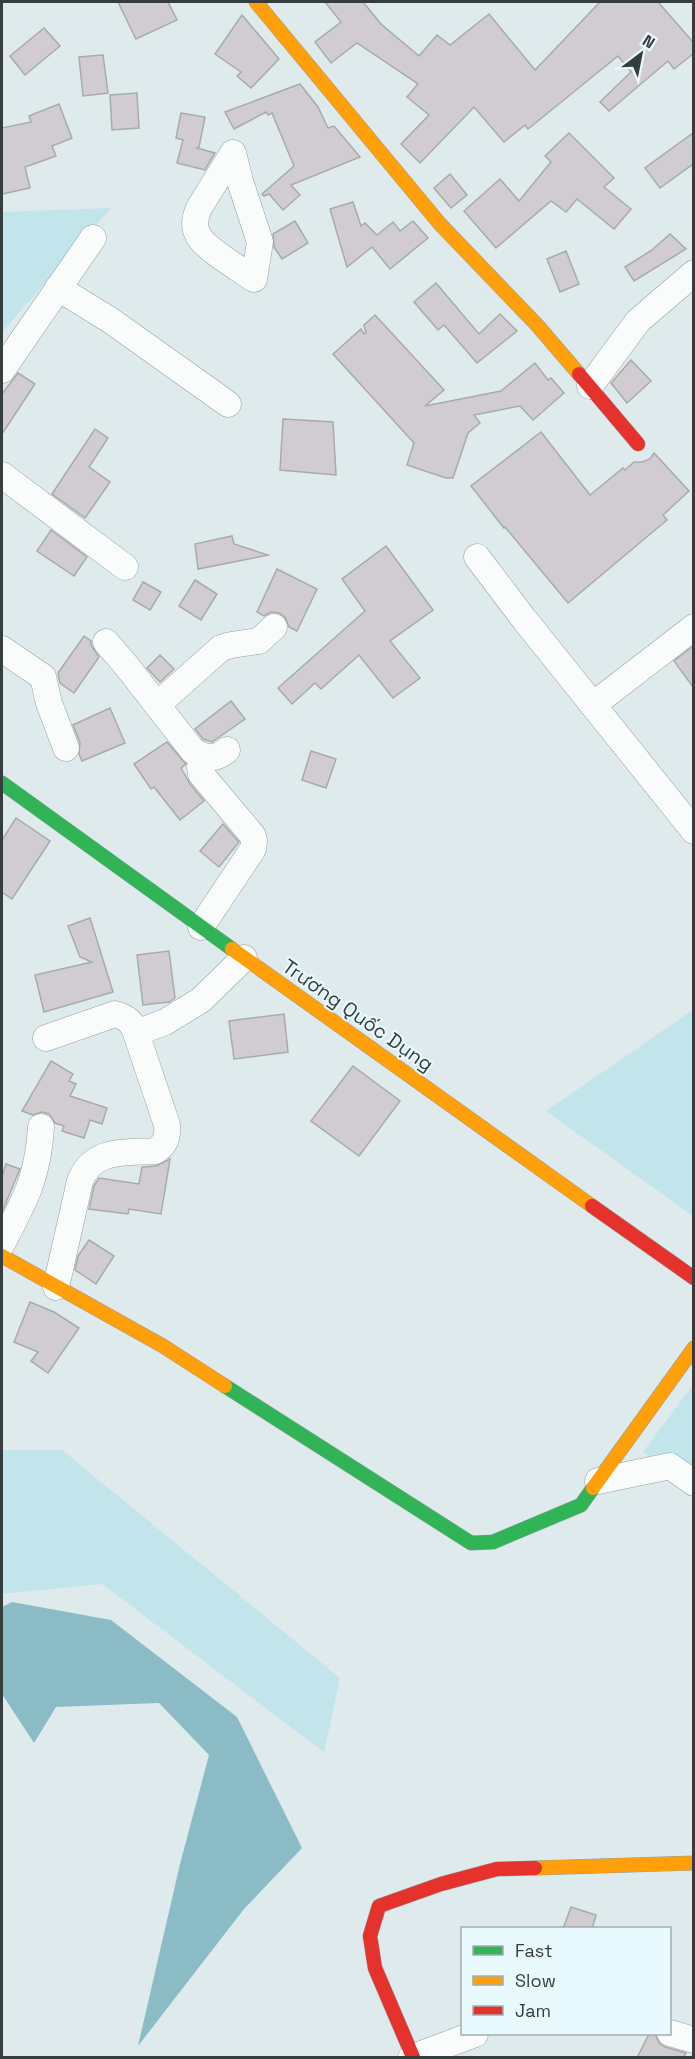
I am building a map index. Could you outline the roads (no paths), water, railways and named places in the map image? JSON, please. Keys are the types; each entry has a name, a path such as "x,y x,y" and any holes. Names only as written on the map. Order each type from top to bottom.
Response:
{"street":[{"path":"256,2 440,224 537,325 638,444"},
{"path":"2,370 93,238"},
{"path":"590,386 638,321 693,273"},
{"path":"58,288 110,320 228,404"},
{"path":"2,475 125,567"},
{"path":"477,557 693,831"},
{"path":"157,705 221,648 259,641 274,627"},
{"path":"593,705 693,627"},
{"path":"106,642 193,751 215,754 200,767 201,774 253,836 253,849 201,927"},
{"path":"2,649 43,677 49,703 66,748"},
{"name":"Trương Quốc Dụng","path":"2,783 693,1278"},
{"path":"136,1033 165,1022 201,1000 244,958"},
{"path":"46,1038 115,1014 130,1021 165,1117 168,1136 160,1148 155,1150 103,1156 94,1160 88,1167 80,1181 56,1287"},
{"path":"2,1244 29,1191 39,1155 41,1127"},
{"path":"2,1256 163,1346 471,1543 493,1542 581,1505 693,1348"},
{"path":"598,1481 670,1466 693,1483"},
{"path":"472,2035 412,2057 375,1968 370,1936 380,1906 441,1884 497,1869 693,1863"},
{"path":"671,2034 693,2040"}]}
